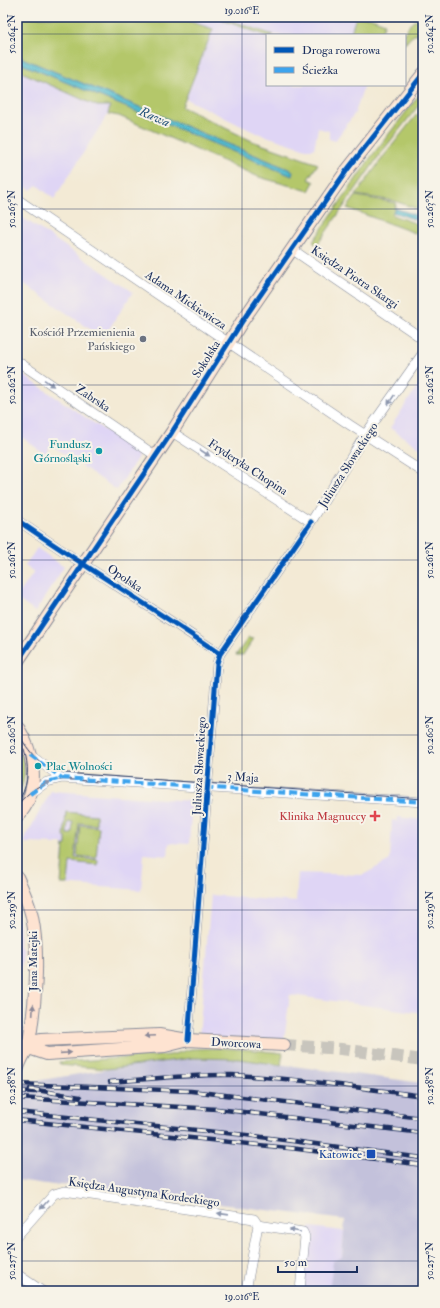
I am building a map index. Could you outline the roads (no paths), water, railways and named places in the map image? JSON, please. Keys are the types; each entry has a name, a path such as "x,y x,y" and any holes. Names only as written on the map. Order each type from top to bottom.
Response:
{"street":[{"name":"Sokolska","path":"17,662 172,432 228,342 348,170 423,74"},
{"name":"Adama Mickiewicza","path":"17,198 365,435 423,472"},
{"name":"Księdza Piotra Skargi","path":"293,250 423,338"},
{"name":"Juliusza Słowackiego","path":"188,1040 200,896 215,678 220,654 311,522 365,435 423,353"},
{"name":"Zabrska","path":"17,361 156,456"},
{"name":"Fryderyka Chopina","path":"172,432 311,522"},
{"name":"Opolska","path":"17,520 220,654"},
{"path":"17,726 26,742 33,774 30,794 17,822"},
{"path":"30,755 62,778"},
{"name":"3 Maja","path":"30,794 47,782 62,778 208,786 423,802"},
{"name":"Jana Matejki","path":"17,877 31,915 36,943 31,1030 23,1046"},
{"path":"17,1070 23,1046 37,1041 159,1035 188,1040"},
{"name":"Dworcowa","path":"188,1040 284,1046"},
{"name":"Księdza Augustyna Kordeckiego","path":"17,1236 54,1194 64,1191 254,1219 258,1225 303,1232 305,1237 300,1291"},
{"path":"246,1291 258,1225"},
{"path":"17,1274 42,1291"}],"water":[{"name":"Rawa","path":"17,56 293,171 292,176 17,62"},
{"path":"395,208 423,218 423,222 393,212"}],"tunnel":[{"path":"284,1045 341,1049 423,1060"}],"tram line":[{"path":"17,732 26,747 42,763 57,771 66,773 423,799"},
{"path":"21,797 27,779 27,761 24,749"},
{"path":"17,805 27,795 45,783 63,780 98,782"}],"railway":[{"path":"110,1082 186,1076 256,1076 423,1096"},
{"path":"17,1084 191,1091 423,1118"},
{"path":"30,1089 80,1097"},
{"path":"17,1091 35,1092"},
{"path":"17,1098 217,1109 423,1133"},
{"path":"17,1112 246,1135 423,1158"},
{"path":"17,1120 298,1149 423,1165"}],"place":[{"name":"Kościół Przemienienia Pańskiego","path":"143,339"},
{"name":"Fundusz Górnośląski","path":"99,451"},
{"name":"Plac Wolności","path":"38,766"},
{"name":"Klinika Magnuccy","path":"375,816"},
{"name":"Katowice","path":"371,1154"}]}
